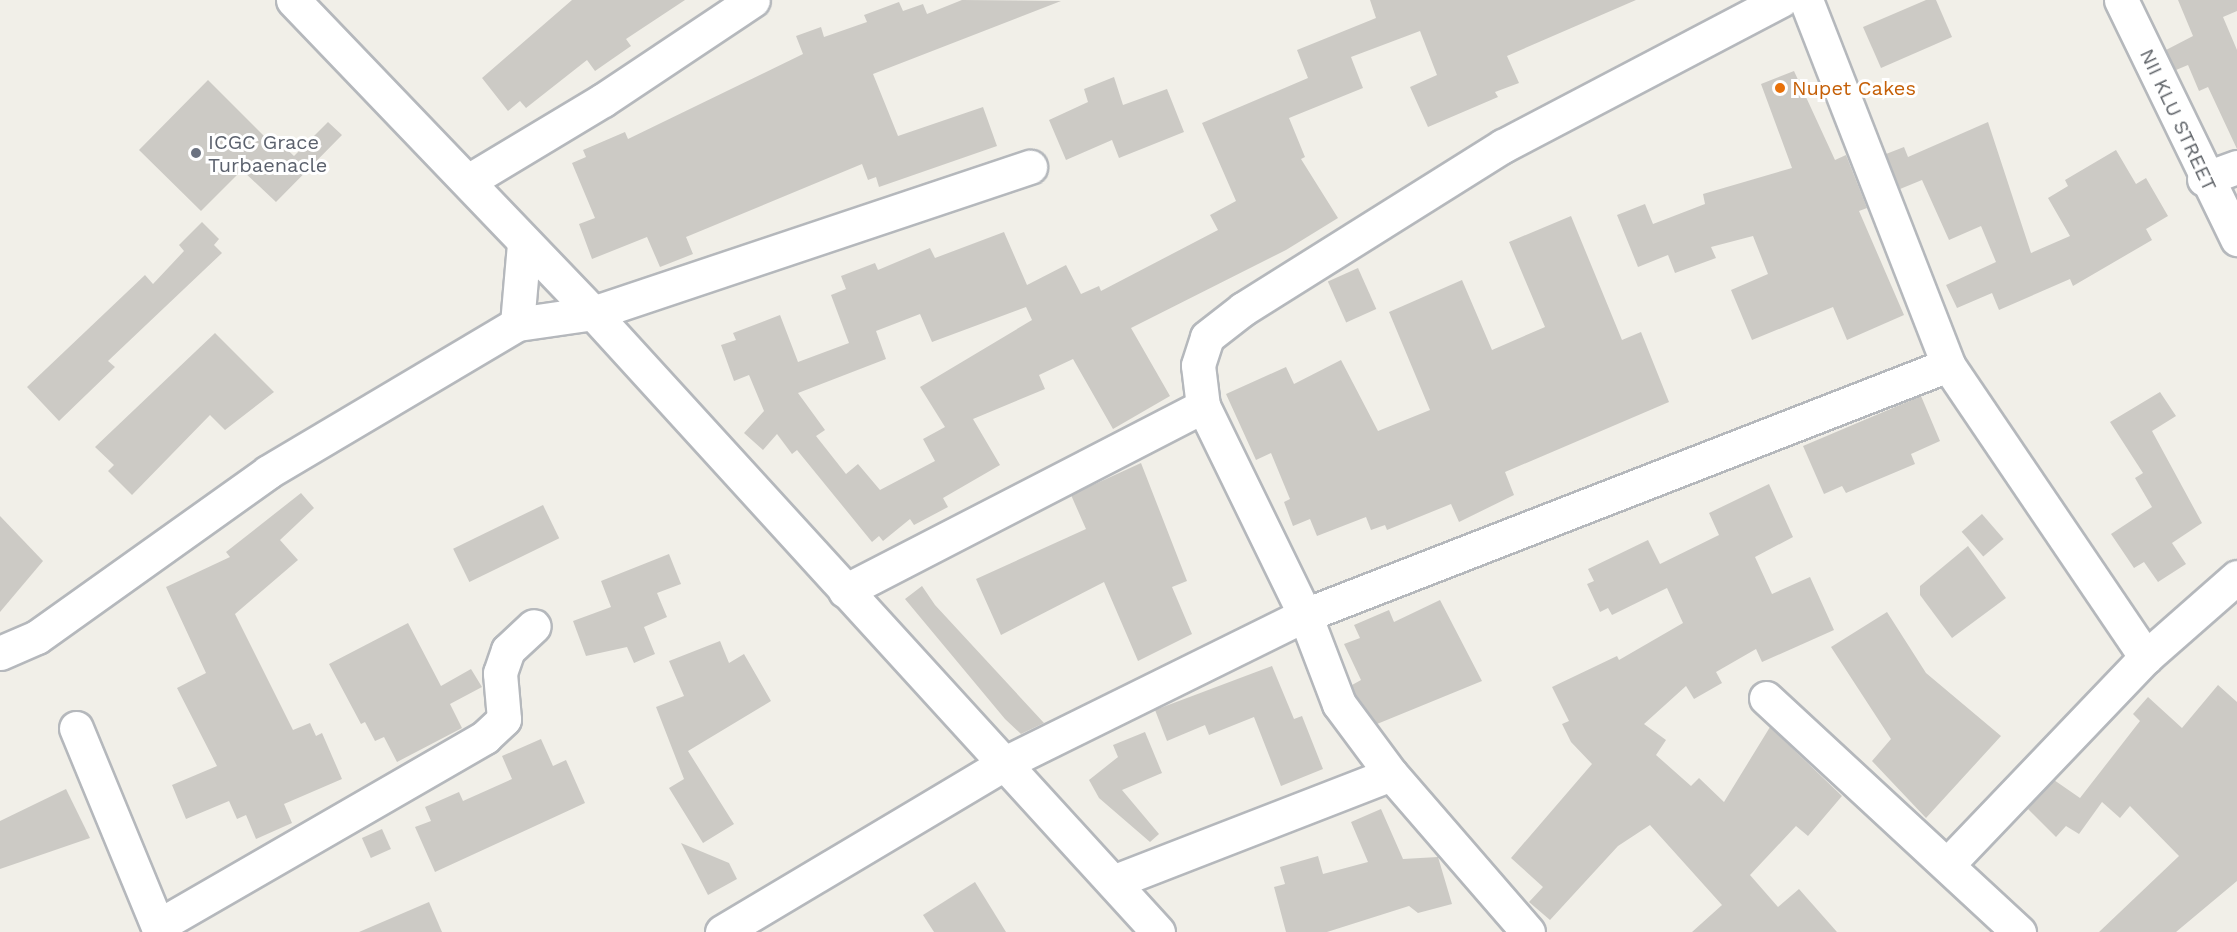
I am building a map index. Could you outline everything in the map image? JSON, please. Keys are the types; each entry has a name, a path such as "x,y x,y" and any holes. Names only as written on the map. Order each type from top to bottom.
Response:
{"street":[{"path":"293,0 470,180 524,244 593,313 844,591 1005,763 1158,932"},
{"path":"470,180 603,100 753,0"},
{"path":"1528,932 1391,774 1339,704 1305,615 1203,406 1198,365 1207,337 1243,309 1503,146 1781,0"},
{"path":"1806,0 1948,366 2146,657"},
{"name":"NII KLU STREET","path":"2121,0 2204,179 2237,239"},
{"path":"0,653 37,637 268,472 517,324 593,313 1030,167"},
{"path":"2204,179 2237,167"},
{"path":"517,324 524,244"},
{"path":"722,932 760,923 1005,763 1305,615 1948,366"},
{"path":"844,591 1203,406"},
{"path":"1947,865 2146,657 2237,576"},
{"path":"76,728 159,929 485,737 504,719 500,673 508,650 534,626"},
{"path":"1766,698 2019,932"},
{"path":"1113,882 1391,774"}],"building":[{"path":"572,0 685,0 626,39 631,46 595,71 587,60 526,108 520,101 508,111 482,78"},
{"path":"962,0 1061,1 873,74 898,136 983,107 997,146 879,187 876,177 868,180 862,164 686,237 693,254 660,267 647,237 592,259 579,224 595,218 572,163 586,157 583,150 625,132 628,139 803,54 796,36 821,27 824,37 867,22 864,15 899,2 903,11 923,4 927,14"},
{"path":"1370,0 1636,0 1507,56 1519,83 1495,92 1498,97 1428,127 1410,87 1437,75 1420,31 1351,57 1363,88 1289,118 1305,157 1301,159 1338,218 1286,250 1131,328 1170,396 1113,429 1073,359 1039,375 1045,389 973,419 1000,465 943,498 948,507 914,525 910,519 883,541 879,536 872,542 797,450 792,454 777,434 763,450 744,433 764,411 749,375 734,381 721,345 736,340 733,333 780,315 798,362 849,343 831,295 846,289 841,276 875,263 878,270 930,248 935,258 1004,232 1027,285 1066,265 1081,294 1099,286 1101,291 1218,230 1210,215 1236,201 1202,123 1308,78 1297,50 1376,18","holes":["1026,307 1032,320 920,387 945,427 923,439 935,461 880,490 858,464 846,474 816,436 825,430 798,393 886,359 876,331 920,314 932,342"]},
{"path":"1926,0 1936,0 1952,37 1881,68 1863,27"},
{"path":"2178,0 2237,0 2237,11 2223,17 2237,50 2237,149 2208,87 2199,91 2188,65 2176,70 2166,50 2193,36"},
{"path":"1794,71 1835,160 1846,155 1867,208 1859,211 1904,315 1847,340 1833,307 1752,340 1731,290 1768,274 1753,236 1711,247 1716,258 1675,273 1668,255 1638,267 1617,215 1645,204 1653,224 1705,204 1703,194 1792,168 1761,84"},
{"path":"1114,77 1123,105 1167,89 1184,132 1119,158 1112,140 1066,160 1049,120 1088,102 1084,89"},
{"path":"208,80 274,146 278,141 294,156 328,122 342,135 276,202 242,170 201,211 139,150"},
{"path":"1988,122 2031,253 2070,236 2048,198 2068,186 2065,180 2116,150 2136,184 2146,178 2168,216 2146,229 2152,240 2073,286 2070,279 1999,310 1992,293 1957,308 1946,285 1996,262 1981,226 1949,240 1922,180 1900,189 1886,154 1904,147 1908,157"},
{"path":"1571,216 1622,340 1641,332 1669,402 1505,472 1514,495 1459,522 1451,504 1387,530 1385,525 1371,530 1366,517 1317,536 1310,519 1293,526 1284,502 1290,499 1271,453 1256,460 1226,394 1286,367 1294,384 1341,360 1378,431 1430,410 1389,312 1462,280 1492,350 1545,327 1509,242"},
{"path":"202,222 219,239 214,245 222,253 108,361 115,367 59,421 27,387 145,275 153,284 184,251 179,245"},
{"path":"1358,268 1376,309 1346,323 1328,281"},
{"path":"215,333 274,392 225,430 210,415 132,495 108,471 114,465 95,447"},
{"path":"2160,392 2176,416 2152,431 2202,523 2172,543 2186,564 2158,582 2144,562 2134,568 2111,534 2152,507 2135,478 2143,473 2110,422"},
{"path":"1921,396 1940,441 1911,454 1915,464 1846,493 1842,486 1824,494 1803,446"},
{"path":"1141,463 1187,581 1172,587 1192,634 1138,661 1104,582 1001,635 976,579 1086,529 1071,495"},
{"path":"1769,484 1793,537 1755,557 1772,594 1810,577 1834,630 1762,662 1756,649 1716,672 1722,683 1694,699 1686,686 1644,724 1666,740 1656,755 1691,786 1699,778 1724,802 1770,727 1842,796 1808,836 1796,826 1750,875 1778,907 1799,889 1837,932 1692,932 1722,905 1650,825 1618,846 1550,920 1529,902 1543,887 1511,858 1592,764 1571,742 1562,724 1569,721 1552,687 1617,656 1619,660 1683,623 1667,588 1612,615 1608,608 1600,612 1587,584 1594,581 1588,569 1648,540 1660,564 1719,535 1709,513"},
{"path":"301,493 314,508 280,540 298,560 235,614 293,730 310,723 316,736 322,733 342,779 284,804 292,823 256,839 246,815 237,819 229,801 186,819 172,785 217,766 177,688 206,673 166,587 230,557 226,552"},
{"path":"543,505 559,538 469,582 453,549"},
{"path":"1982,514 2004,539 1983,557 1962,532"},
{"path":"0,516 43,561 0,612"},
{"path":"1968,546 2006,598 1952,638 1920,595 1920,586"},
{"path":"669,554 681,584 657,593 667,617 644,627 655,654 634,663 627,647 586,656 573,621 611,607 601,581"},
{"path":"922,586 935,605 1044,723 1021,734 1005,719 905,599"},
{"path":"1440,600 1482,681 1377,724 1356,695 1352,685 1361,680 1344,644 1360,638 1354,625 1389,610 1394,622"},
{"path":"1887,612 1926,673 2001,736 1926,818 1872,761 1891,739 1831,647"},
{"path":"408,623 441,686 471,669 482,687 450,704 462,728 397,762 384,737 375,741 365,722 361,724 329,664"},
{"path":"720,641 729,663 744,654 771,701 688,751 734,824 703,843 669,788 684,779 656,707 684,696 669,661"},
{"path":"1272,666 1294,719 1302,716 1323,769 1281,786 1254,717 1209,735 1205,725 1167,741 1155,710"},
{"path":"2218,685 2237,702 2237,881 2176,932 2099,932 2179,856 2130,806 2120,818 2102,802 2079,834 2066,826 2056,837 2028,809 2054,780 2080,798 2140,721 2133,714 2148,697 2182,728"},
{"path":"1145,732 1162,773 1122,790 1159,834 1150,842 1099,798 1089,780 1118,757 1113,745"},
{"path":"541,739 553,766 566,760 585,803 435,872 415,827 431,821 425,807 459,792 463,801 512,779 502,756"},
{"path":"66,789 90,838 0,869 0,821"},
{"path":"1381,809 1403,859 1438,857 1452,904 1418,913 1409,906 1327,932 1286,932 1274,887 1285,884 1280,867 1318,856 1323,874 1368,862 1351,822"},
{"path":"382,829 391,849 371,858 362,838"},
{"path":"681,843 729,863 737,879 708,895"},
{"path":"975,882 1006,932 934,932 923,915"},
{"path":"429,902 442,932 359,932"}],"place":[{"name":"Nupet Cakes","path":"1780,88"},
{"name":"ICGC Grace Turbaenacle","path":"196,153"}]}
